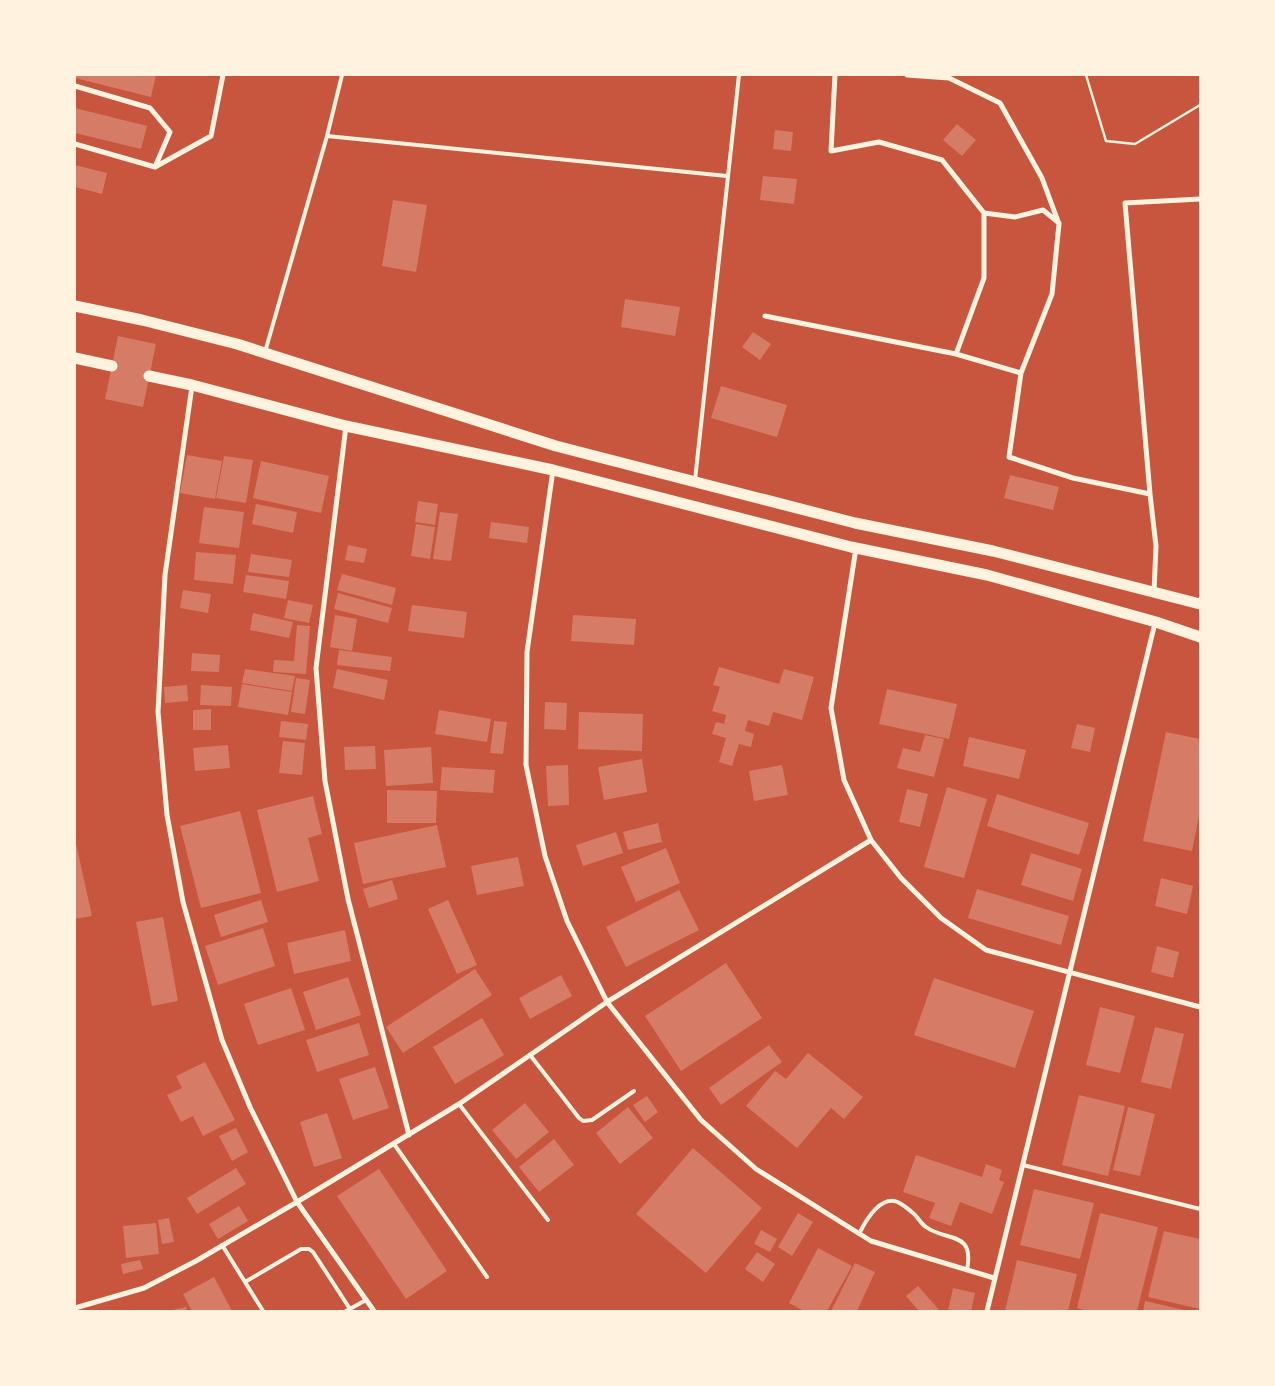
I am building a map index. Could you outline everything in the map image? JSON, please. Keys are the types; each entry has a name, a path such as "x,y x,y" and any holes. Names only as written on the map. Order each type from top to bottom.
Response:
{"highway":[{"path":"75,306 151,322 237,344 556,446 855,523 992,551 1200,604"},
{"path":"75,358 112,366"},
{"path":"150,376 192,385 346,426 553,470 856,548 987,575 1156,622 1200,637"}],"street":[{"path":"75,144 155,168 211,136 223,75"},
{"path":"835,75 831,151 879,142 942,160 984,213 984,278 956,354"},
{"path":"907,75 949,78 1000,103 1042,178 1059,224 1052,294 1021,373 1009,457 1073,478 1150,494"},
{"path":"75,86 150,108 170,132 155,168"},
{"path":"1154,592 1156,546 1125,203 1200,199"},
{"path":"984,213 1015,217 1043,210 1059,224"},
{"path":"765,316 956,354 1021,373"},
{"path":"192,385 165,575 158,712 167,815 184,902 222,1040 250,1107 297,1202 374,1311"},
{"path":"346,426 316,668 325,781 348,899 409,1135"},
{"path":"553,470 527,652 526,765 545,856 567,921 607,1002 701,1120 756,1169 871,1241 994,1278"},
{"path":"856,548 831,708 844,780 872,840 901,878 942,918 986,950 1200,1007"},
{"path":"987,1311 1156,622"},
{"path":"75,1308 144,1288 222,1246 297,1202 459,1104 607,1002 872,840"}],"lane":[{"path":"265,354 327,136 342,75"},
{"path":"695,482 739,75"},
{"path":"327,136 727,176"},
{"path":"530,1055 583,1121 592,1120 634,1091"},
{"path":"459,1104 548,1220"},
{"path":"394,1144 487,1278"},
{"path":"1023,1165 1200,1209"},
{"path":"859,1234 870,1215 886,1202 894,1201 916,1215 928,1229 956,1238 963,1243 969,1260 967,1270"},
{"path":"222,1246 263,1311"},
{"path":"245,1282 300,1249 309,1249 313,1252 348,1310 366,1300"}],"path":[{"path":"1086,75 1106,140 1135,144 1200,105"}],"building":[{"path":"75,75 156,75 151,97 75,78"},
{"path":"75,108 147,126 141,149 75,133"},
{"path":"957,124 976,140 962,156 943,140"},
{"path":"775,130 793,132 791,151 773,149"},
{"path":"75,165 107,173 102,194 75,187"},
{"path":"763,176 797,179 794,204 760,200"},
{"path":"393,200 427,205 416,272 382,266"},
{"path":"625,299 680,307 675,336 621,327"},
{"path":"753,332 771,344 760,360 742,347"},
{"path":"118,336 156,344 143,407 105,399"},
{"path":"721,386 787,405 777,437 711,418"},
{"path":"187,455 222,461 215,499 180,493"},
{"path":"224,456 253,460 246,503 216,498"},
{"path":"261,461 329,476 321,513 253,498"},
{"path":"1010,475 1059,487 1053,510 1004,498"},
{"path":"418,501 438,504 435,525 415,522"},
{"path":"256,504 297,512 293,533 252,524"},
{"path":"204,507 244,512 239,548 199,543"},
{"path":"440,512 458,514 451,561 433,559"},
{"path":"491,522 529,527 527,543 489,538"},
{"path":"416,524 435,527 430,559 411,556"},
{"path":"348,545 367,549 364,563 345,560"},
{"path":"196,552 236,555 233,584 194,580"},
{"path":"251,554 292,560 289,577 248,572"},
{"path":"342,574 396,588 392,605 337,590"},
{"path":"246,575 289,581 286,599 243,592"},
{"path":"183,590 211,594 208,613 180,608"},
{"path":"338,593 392,608 388,623 334,609"},
{"path":"288,600 313,605 309,623 284,618"},
{"path":"412,605 467,612 464,638 408,631"},
{"path":"253,613 293,622 289,638 250,630"},
{"path":"335,615 357,619 352,651 330,647"},
{"path":"573,615 636,619 634,645 571,641"},
{"path":"297,625 310,626 306,674 273,672 274,660 294,661"},
{"path":"339,650 392,657 390,671 337,665"},
{"path":"192,653 220,655 219,672 191,671"},
{"path":"719,667 779,684 784,669 814,677 802,720 773,712 769,726 748,720 745,731 754,734 751,747 739,744 732,766 719,762 726,738 712,734 716,722 724,724 726,715 712,711 720,687 713,685"},
{"path":"245,669 295,676 292,691 242,683"},
{"path":"337,669 388,680 384,700 333,688"},
{"path":"296,678 310,680 305,714 291,712"},
{"path":"242,684 292,692 288,715 238,707"},
{"path":"187,685 188,701 165,703 164,687"},
{"path":"201,685 232,687 231,706 200,705"},
{"path":"887,689 957,704 949,739 879,724"},
{"path":"545,702 567,703 566,730 544,729"},
{"path":"211,709 211,730 193,730 193,710"},
{"path":"439,710 491,719 487,742 435,734"},
{"path":"579,712 643,714 642,751 578,749"},
{"path":"281,721 308,724 306,740 279,737"},
{"path":"494,721 507,722 503,754 490,753"},
{"path":"1077,724 1095,728 1090,752 1071,748"},
{"path":"1166,732 1200,739 1200,811 1192,851 1143,841"},
{"path":"925,735 944,739 934,777 897,768 903,748 920,752"},
{"path":"969,737 1026,750 1019,779 963,766"},
{"path":"283,741 305,743 302,775 279,773"},
{"path":"228,745 230,768 195,771 193,748"},
{"path":"375,746 376,769 345,770 344,747"},
{"path":"431,747 433,783 386,786 384,750"},
{"path":"642,759 647,792 604,800 598,767"},
{"path":"568,765 569,805 548,806 546,766"},
{"path":"782,765 788,795 754,801 749,771"},
{"path":"442,767 495,770 493,793 440,790"},
{"path":"947,787 987,799 964,878 924,867"},
{"path":"907,789 928,794 920,827 899,822"},
{"path":"387,790 437,791 436,823 387,823"},
{"path":"997,794 1089,823 1079,855 987,826"},
{"path":"313,796 322,834 308,838 319,881 277,892 257,810"},
{"path":"240,811 261,893 201,908 180,826"},
{"path":"658,823 662,842 628,850 623,832"},
{"path":"437,825 446,867 363,884 354,843"},
{"path":"616,832 623,853 583,866 576,845"},
{"path":"75,839 92,916 75,919"},
{"path":"666,848 680,883 636,902 621,867"},
{"path":"1031,853 1082,869 1073,901 1021,885"},
{"path":"518,857 524,886 477,895 471,866"},
{"path":"1161,878 1193,886 1187,914 1155,906"},
{"path":"392,880 398,899 369,908 363,889"},
{"path":"977,889 1069,916 1061,945 968,918"},
{"path":"679,890 699,930 626,967 606,927"},
{"path":"261,900 268,922 221,937 214,915"},
{"path":"448,900 477,965 457,974 428,909"},
{"path":"163,917 178,1001 152,1006 136,922"},
{"path":"263,928 275,966 218,985 205,946"},
{"path":"345,930 351,961 294,974 287,943"},
{"path":"1157,946 1179,952 1173,978 1151,972"},
{"path":"726,963 762,1018 681,1071 645,1016"},
{"path":"475,969 492,995 403,1053 386,1027"},
{"path":"561,975 572,996 530,1019 519,998"},
{"path":"348,977 361,1015 316,1030 303,992"},
{"path":"934,978 1034,1011 1015,1068 914,1035"},
{"path":"291,988 305,1030 258,1045 244,1004"},
{"path":"1100,1007 1135,1016 1120,1073 1086,1065"},
{"path":"482,1018 504,1055 455,1084 433,1047"},
{"path":"359,1023 369,1055 317,1072 306,1040"},
{"path":"1155,1027 1184,1034 1171,1089 1141,1082"},
{"path":"769,1045 782,1062 721,1105 709,1088"},
{"path":"808,1053 863,1097 844,1119 831,1108 797,1148 746,1106 775,1071 786,1079"},
{"path":"205,1062 235,1120 203,1136 193,1116 181,1122 167,1095 182,1088 176,1076"},
{"path":"375,1067 389,1108 353,1120 339,1079"},
{"path":"1079,1095 1125,1106 1108,1176 1062,1165"},
{"path":"647,1096 658,1112 645,1122 633,1105"},
{"path":"525,1103 549,1132 516,1159 492,1130"},
{"path":"628,1107 653,1138 620,1164 596,1133"},
{"path":"1128,1107 1155,1114 1140,1176 1113,1170"},
{"path":"327,1113 342,1158 314,1167 300,1122"},
{"path":"236,1128 248,1152 232,1161 219,1136"},
{"path":"554,1139 574,1165 539,1192 519,1167"},
{"path":"693,1148 762,1208 706,1273 636,1214"},
{"path":"916,1155 982,1177 986,1164 1002,1170 999,1180 1004,1182 992,1214 960,1202 951,1226 929,1218 935,1203 903,1192"},
{"path":"236,1168 246,1184 197,1214 187,1198"},
{"path":"379,1169 447,1271 406,1299 337,1196"},
{"path":"1034,1189 1094,1203 1080,1259 1020,1245"},
{"path":"239,1206 248,1221 218,1239 209,1224"},
{"path":"798,1213 813,1222 792,1256 778,1247"},
{"path":"1100,1213 1158,1227 1137,1311 1088,1311 1077,1308"},
{"path":"169,1218 174,1242 162,1244 158,1220"},
{"path":"156,1223 159,1254 126,1258 123,1226"},
{"path":"761,1230 777,1239 770,1252 754,1244"},
{"path":"1164,1231 1200,1239 1200,1309 1148,1297"},
{"path":"818,1248 852,1266 827,1311 804,1311 789,1303"},
{"path":"757,1252 775,1264 763,1282 745,1269"},
{"path":"140,1260 143,1269 123,1274 121,1264"},
{"path":"1017,1260 1077,1274 1068,1311 1005,1311"},
{"path":"855,1263 875,1272 857,1311 831,1311"},
{"path":"214,1277 232,1311 192,1311 183,1294"},
{"path":"918,1286 940,1311 919,1311 906,1296"},
{"path":"953,1288 975,1293 971,1311 948,1311"},
{"path":"1145,1301 1184,1310 1184,1311 1143,1311"},
{"path":"186,1307 187,1311 172,1311 172,1310"}]}
